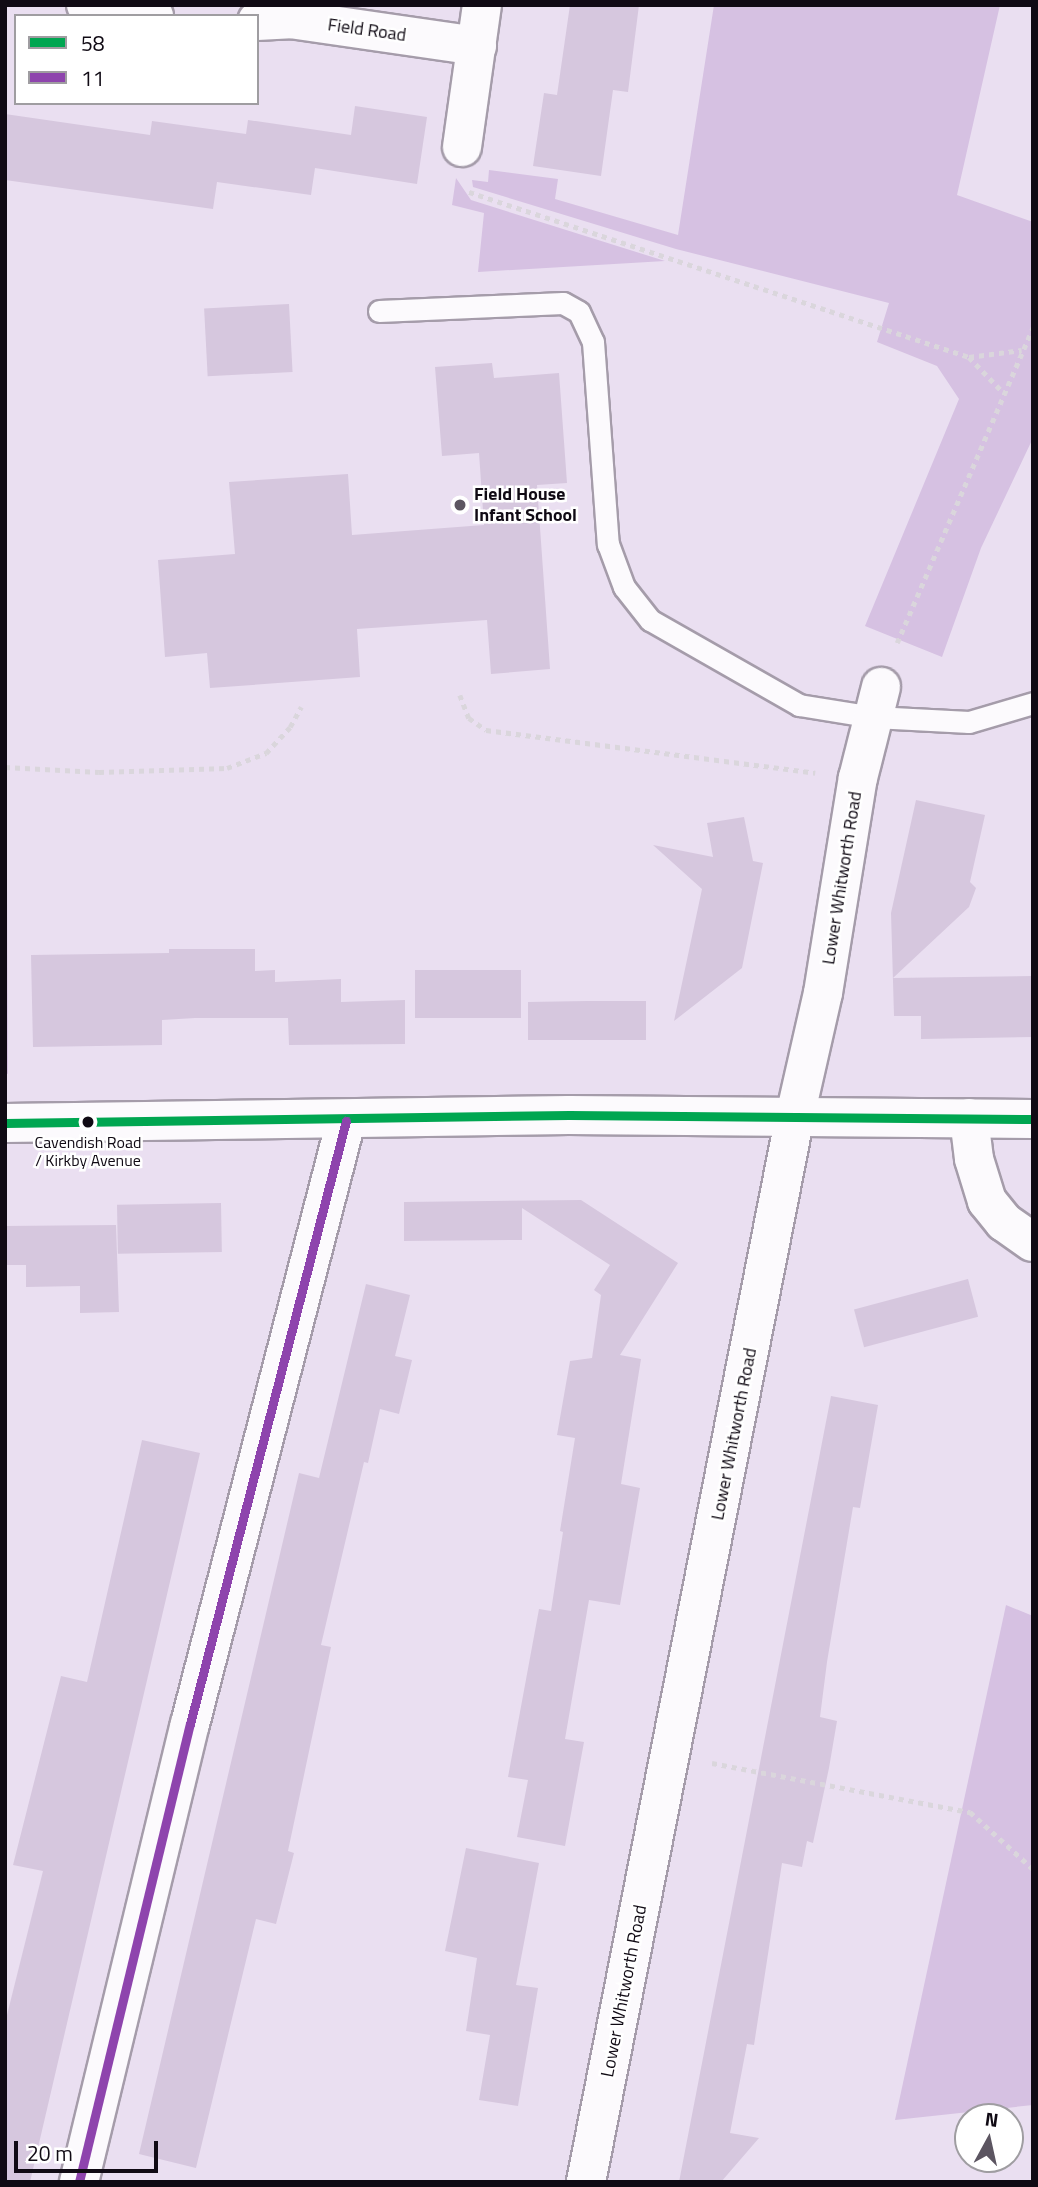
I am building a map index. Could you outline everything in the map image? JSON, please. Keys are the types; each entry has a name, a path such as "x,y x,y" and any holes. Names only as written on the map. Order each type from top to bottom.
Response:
{"street":[{"path":"86,5 142,14"},
{"path":"463,164 482,5"},
{"name":"Field Road","path":"259,22 290,19 477,46"},
{"name":"Lower Whitworth Road","path":"586,2182 795,1116 823,993 857,787 877,702"},
{"path":"5,1123 795,1116 1033,1119"},
{"path":"969,1118 977,1170 987,1201 1004,1222 1033,1242"},
{"path":"79,2182 190,1724 346,1121"}],"lane":[{"path":"379,311 563,303 579,312 593,342 608,544 624,587 650,620 799,705 877,702 969,722 1033,703"}],"path":[{"path":"463,164 476,196 664,253 969,357 1003,391"},
{"path":"897,643 1003,391 1033,327"},
{"path":"969,357 1022,350"},
{"path":"460,695 469,718 486,730 828,774"},
{"path":"5,767 99,772 227,768 266,753 290,727 301,707"},
{"path":"700,1762 970,1812 1033,1870"}],"shaded area":[{"path":"714,5 1000,5 957,195 1033,222 1033,438 981,548 942,657 865,626 959,399 937,366 877,342 889,303 676,249 473,187 472,180 488,182 489,170 558,179 555,199 678,235"},
{"path":"456,178 471,200 665,261 478,272 484,213 452,205"},
{"path":"7,873 8,1074 5,1073"},
{"path":"1006,1605 1033,1616 1033,2105 954,2103 954,2114 895,2120"}],"building":[{"path":"570,5 639,5 628,92 613,90 601,176 533,166 544,93 557,95"},
{"path":"355,106 427,117 417,184 315,168 311,195 217,182 213,209 5,180 5,114 150,135 152,121 246,134 248,120 351,135"},
{"path":"289,304 293,372 208,376 204,308"},
{"path":"492,363 494,378 559,373 567,483 537,485 550,669 491,674 487,620 357,629 360,677 210,688 207,653 165,657 158,560 235,554 229,482 348,474 352,535 484,525 479,453 442,456 435,367"},
{"path":"916,800 985,815 970,882 976,888 969,907 893,978 1033,976 1033,1037 921,1039 921,1016 894,1016 891,913"},
{"path":"744,817 753,861 763,863 742,968 674,1021 702,889 653,845 713,857 707,823"},
{"path":"169,949 255,949 255,971 275,970 275,982 341,979 341,1002 405,1000 405,1044 289,1045 288,1018 195,1018 162,1020 162,1045 33,1047 31,955 169,953"},
{"path":"415,970 521,970 521,1018 415,1018"},
{"path":"646,1001 646,1040 528,1040 528,1002"},
{"path":"581,1200 678,1263 620,1355 641,1359 621,1484 640,1488 620,1605 589,1600 565,1739 584,1742 565,1846 517,1837 528,1780 508,1777 539,1609 551,1611 563,1532 560,1531 575,1438 557,1435 570,1361 592,1358 601,1295 594,1290 610,1265 522,1208 522,1240 404,1241 404,1202"},
{"path":"221,1203 222,1252 118,1254 117,1205"},
{"path":"116,1225 119,1312 80,1313 80,1286 26,1287 26,1265 5,1265 5,1226"},
{"path":"968,1279 978,1317 864,1347 854,1310"},
{"path":"366,1284 410,1295 395,1356 412,1360 399,1414 380,1409 368,1463 364,1462 321,1645 331,1647 288,1851 294,1853 276,1924 256,1919 196,2168 139,2154 299,1473 319,1478"},
{"path":"831,1396 878,1405 860,1508 853,1507 827,1662 820,1717 837,1721 829,1768 813,1843 807,1841 802,1867 782,1863 754,2045 747,2044 730,2133 759,2138 721,2182 679,2182"},
{"path":"142,1440 200,1453 30,2182 5,2182 5,2023 43,1871 13,1865 61,1676 87,1682"},
{"path":"466,1848 539,1863 516,1985 538,1988 518,2106 479,2100 490,2035 466,2031 477,1958 445,1951"}],"transit line":[{"name":"58","path":"5,1123 569,1115 1033,1119"},
{"name":"11","path":"79,2182 190,1724 346,1121"}],"place":[{"name":"Field House Infant School","path":"460,505"},
{"name":"Cavendish Road / Kirkby Avenue","path":"88,1122"}]}
